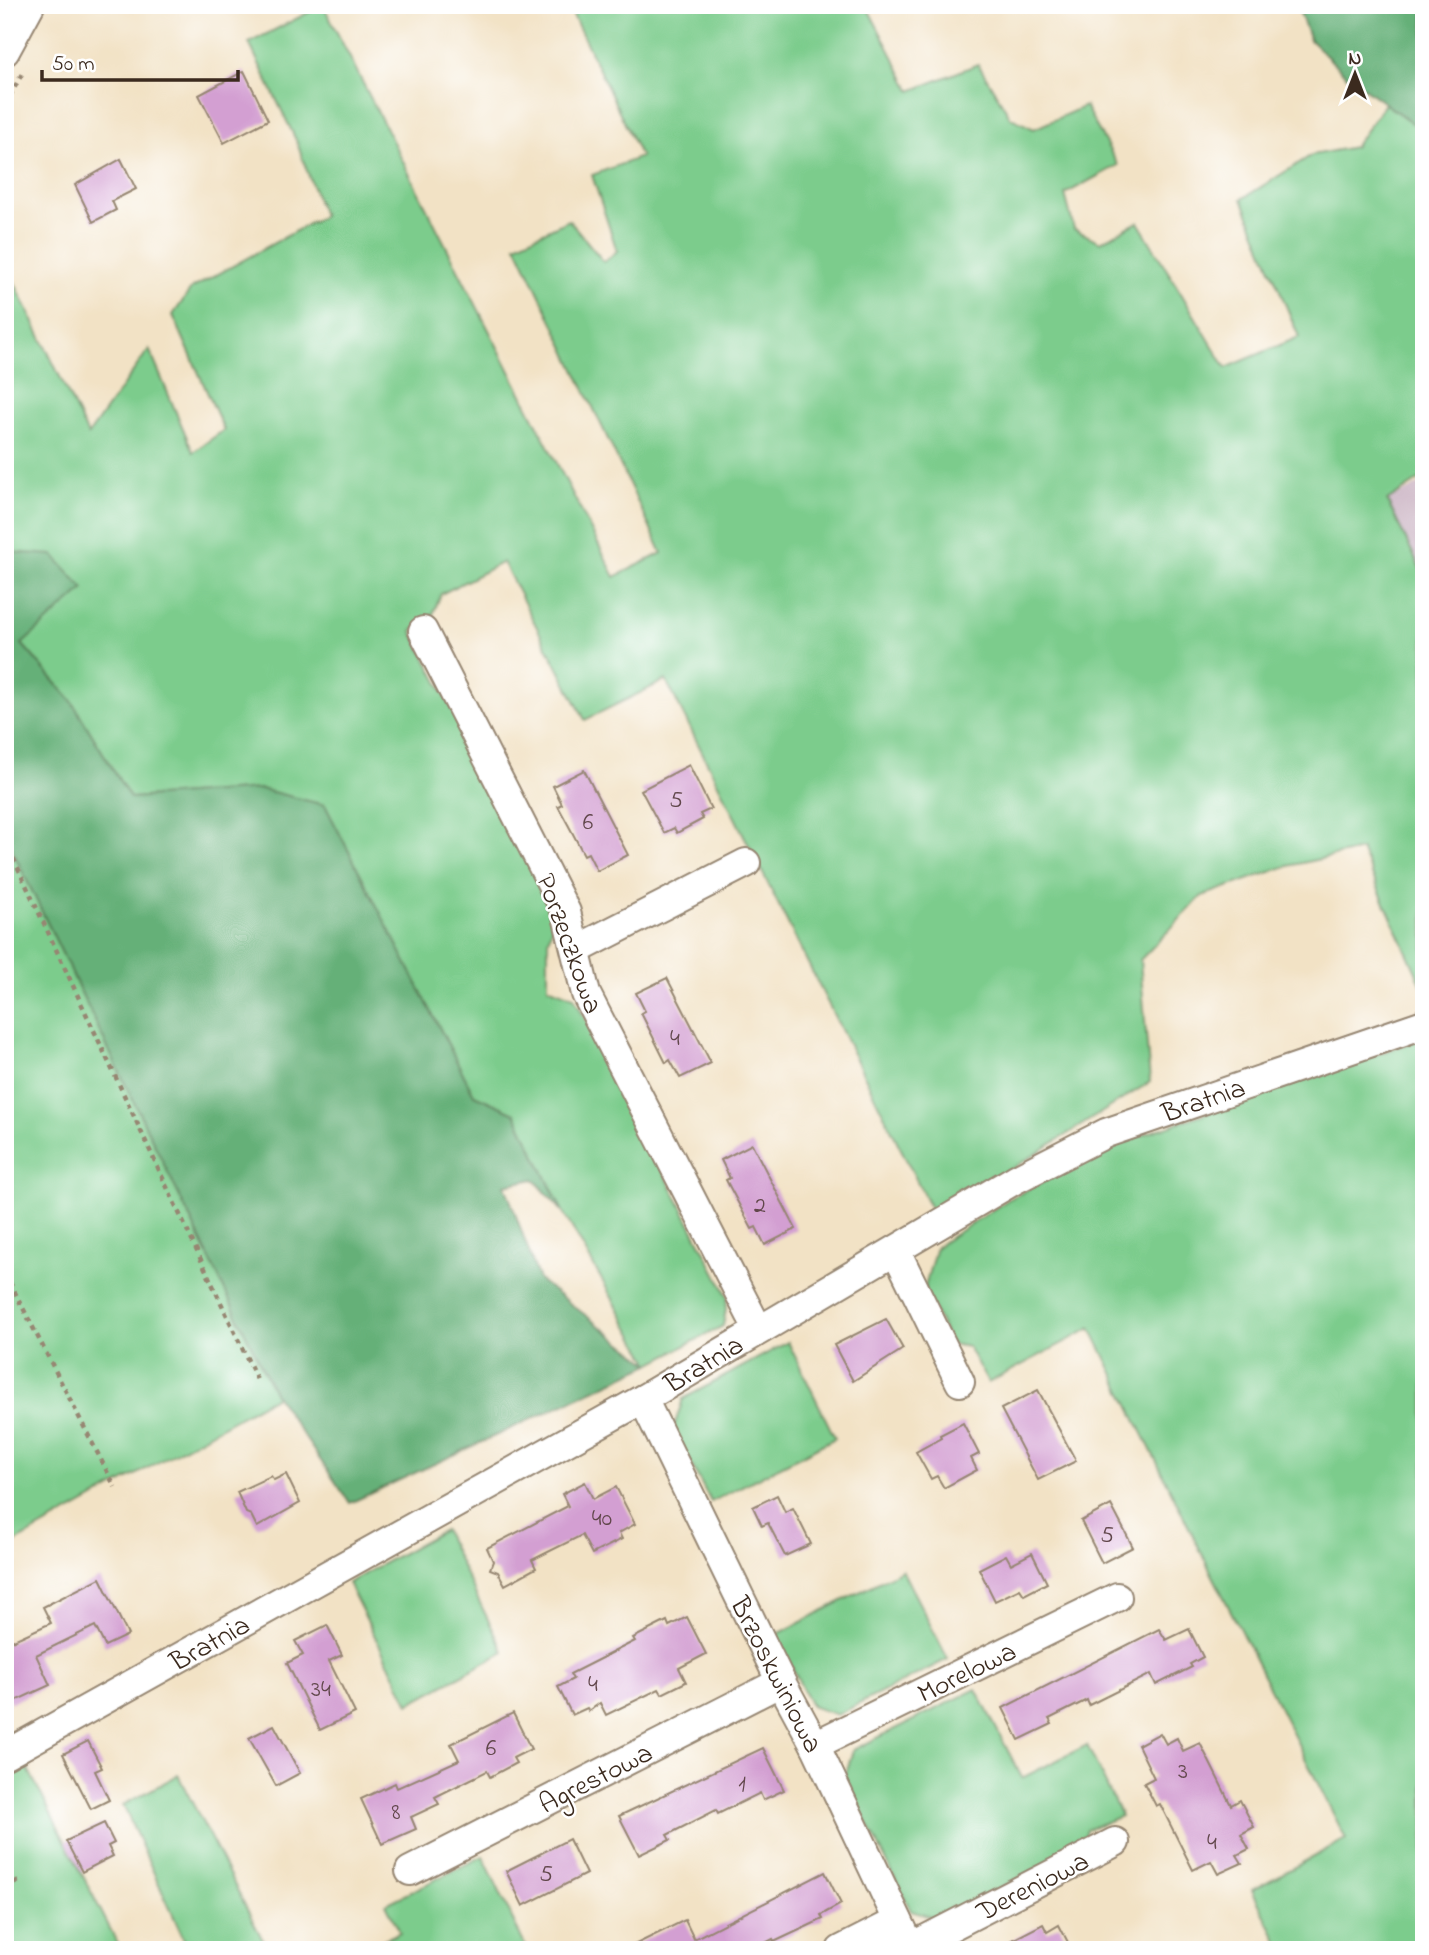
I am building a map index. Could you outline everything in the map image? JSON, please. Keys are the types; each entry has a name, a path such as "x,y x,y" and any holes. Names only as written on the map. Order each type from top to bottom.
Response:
{"street":[{"path":"5,51 30,5"},
{"name":"Porzeczkowa","path":"423,631 566,912 586,994 758,1329"},
{"path":"576,950 746,863"},
{"name":"Bratnia","path":"5,1755 643,1399 1016,1179 1106,1133 1424,1024"},
{"path":"896,1251 960,1382"},
{"name":"Brzoskwiniowa","path":"643,1399 781,1682 815,1745 912,1948"},
{"name":"Morelowa","path":"815,1745 1117,1597"},
{"name":"Agrestowa","path":"410,1871 781,1682"},
{"name":"Dereniowa","path":"912,1948 1115,1842"},
{"path":"841,1950 898,1921"}],"path":[{"path":"5,840 258,1382"},
{"path":"5,1273 115,1487"},
{"path":"5,1888 19,1881"},
{"path":"5,1942 9,1950"}],"shaded area":[{"path":"1424,482 1424,576 1387,501"}],"green space":[{"path":"323,5 615,577 662,553 516,245 569,220 604,262 617,251 592,175 641,157 568,5 866,5 911,91 978,64 1011,118 1034,129 1085,106 1118,165 1065,194 1074,229 1100,242 1138,222 1226,368 1299,337 1242,199 1312,155 1354,147 1385,104 1424,131 1424,477 1387,501 1424,576 1424,990 1361,850 1284,867 1202,896 1140,960 1150,1082 935,1217 666,680 585,720 503,562 441,594 431,619 412,631 556,914 548,940 548,987 574,997 728,1297 723,1326 650,1364 563,1212 515,1113 474,1095 325,805 260,789 130,798 71,700 22,644 10,552 5,556 5,263 88,435 149,349 193,452 224,430 173,315 191,289 323,216 296,140 249,43"},
{"path":"1297,5 1424,5 1424,131 1348,77 1310,40"},
{"path":"9,552 53,555 84,589 22,644 71,700 130,798 260,789 325,805 474,1095 515,1113 563,1212 534,1179 505,1185 539,1280 650,1364 350,1503 276,1396 5,835 5,556"},
{"path":"5,835 276,1396 5,1548"},
{"path":"1424,1038 1424,1950 1282,1950 1252,1890 1346,1839 1091,1328 988,1383 968,1347 951,1344 924,1290 936,1247 1009,1199 1122,1142"},
{"path":"788,1342 835,1438 711,1502 673,1430 683,1399"},
{"path":"444,1530 504,1652 409,1704 348,1583"},
{"path":"902,1570 948,1659 837,1715 811,1706 776,1635"},
{"path":"976,1689 1022,1778 1087,1745 1121,1816 1086,1830 1081,1847 937,1919 911,1911 845,1777 853,1750"},
{"path":"25,1763 121,1950 5,1950 5,1775"},
{"path":"178,1775 268,1950 187,1950 123,1805"},
{"path":"483,1856 527,1950 363,1950 400,1932 386,1904"}],"building":[{"path":"244,71 268,120 224,143 199,95"},
{"path":"121,159 136,189 112,201 116,210 93,222 75,185"},
{"path":"689,765 711,809 700,814 703,819 677,833 674,828 664,833 641,790"},
{"path":"584,770 628,855 597,871 588,853 584,855 558,806 562,804 553,786"},
{"path":"667,978 711,1063 680,1078 670,1060 666,1063 641,1013 645,1011 636,993"},
{"path":"752,1144 796,1229 765,1245 756,1227 752,1229 726,1180 730,1178 721,1160"},
{"path":"886,1319 903,1349 853,1381 834,1345"},
{"path":"1038,1390 1076,1461 1038,1480 1001,1409"},
{"path":"963,1423 979,1454 971,1458 977,1470 944,1488 937,1476 931,1479 916,1452"},
{"path":"286,1474 300,1503 257,1527 251,1515 246,1513 237,1492 271,1476 274,1480"},
{"path":"585,1482 593,1499 616,1487 635,1524 619,1533 622,1539 592,1554 582,1535 532,1560 536,1568 505,1585 498,1572 490,1569 493,1561 487,1548 568,1506 562,1494"},
{"path":"777,1495 785,1512 793,1508 811,1544 785,1556 768,1523 762,1526 753,1507"},
{"path":"1111,1505 1133,1547 1102,1563 1081,1521"},
{"path":"1032,1553 1047,1583 1024,1595 1020,1589 995,1601 979,1569 1006,1555 1011,1564"},
{"path":"100,1578 128,1635 105,1646 95,1626 36,1655 50,1685 11,1703 5,1691 5,1644 51,1623 43,1607"},
{"path":"687,1617 706,1654 679,1668 686,1682 662,1694 659,1689 606,1715 600,1703 589,1711 587,1708 572,1715 558,1687 573,1679 570,1674 635,1641 633,1638 667,1621 669,1626"},
{"path":"327,1625 342,1655 329,1661 355,1713 320,1730 287,1663 303,1655 295,1641"},
{"path":"1159,1629 1166,1640 1189,1629 1203,1657 1190,1664 1192,1667 1156,1685 1151,1674 1089,1705 1087,1700 1049,1719 1052,1724 1019,1740 1003,1708"},
{"path":"513,1713 531,1749 513,1758 516,1763 490,1777 487,1771 435,1797 439,1804 411,1817 416,1829 382,1844 361,1799 395,1783 397,1788 459,1760 451,1744"},
{"path":"274,1725 300,1773 276,1786 249,1738"},
{"path":"1160,1733 1166,1744 1177,1738 1183,1751 1200,1743 1231,1805 1240,1800 1254,1827 1241,1834 1249,1849 1237,1855 1242,1863 1218,1874 1211,1861 1193,1870 1160,1804 1156,1806 1144,1783 1154,1778 1138,1745"},
{"path":"88,1741 102,1768 95,1771 109,1800 91,1809 63,1754"},
{"path":"763,1748 784,1790 763,1800 760,1793 718,1814 716,1810 667,1835 670,1840 639,1855 619,1816"},
{"path":"104,1823 114,1843 108,1846 113,1856 82,1872 66,1841"},
{"path":"569,1839 586,1874 523,1906 506,1871"},
{"path":"825,1872 841,1904 821,1915 823,1919 774,1942 773,1939 751,1950 624,1950 685,1920 694,1939"},
{"path":"1043,1924 1047,1932 1059,1925 1072,1950 993,1950"}]}
